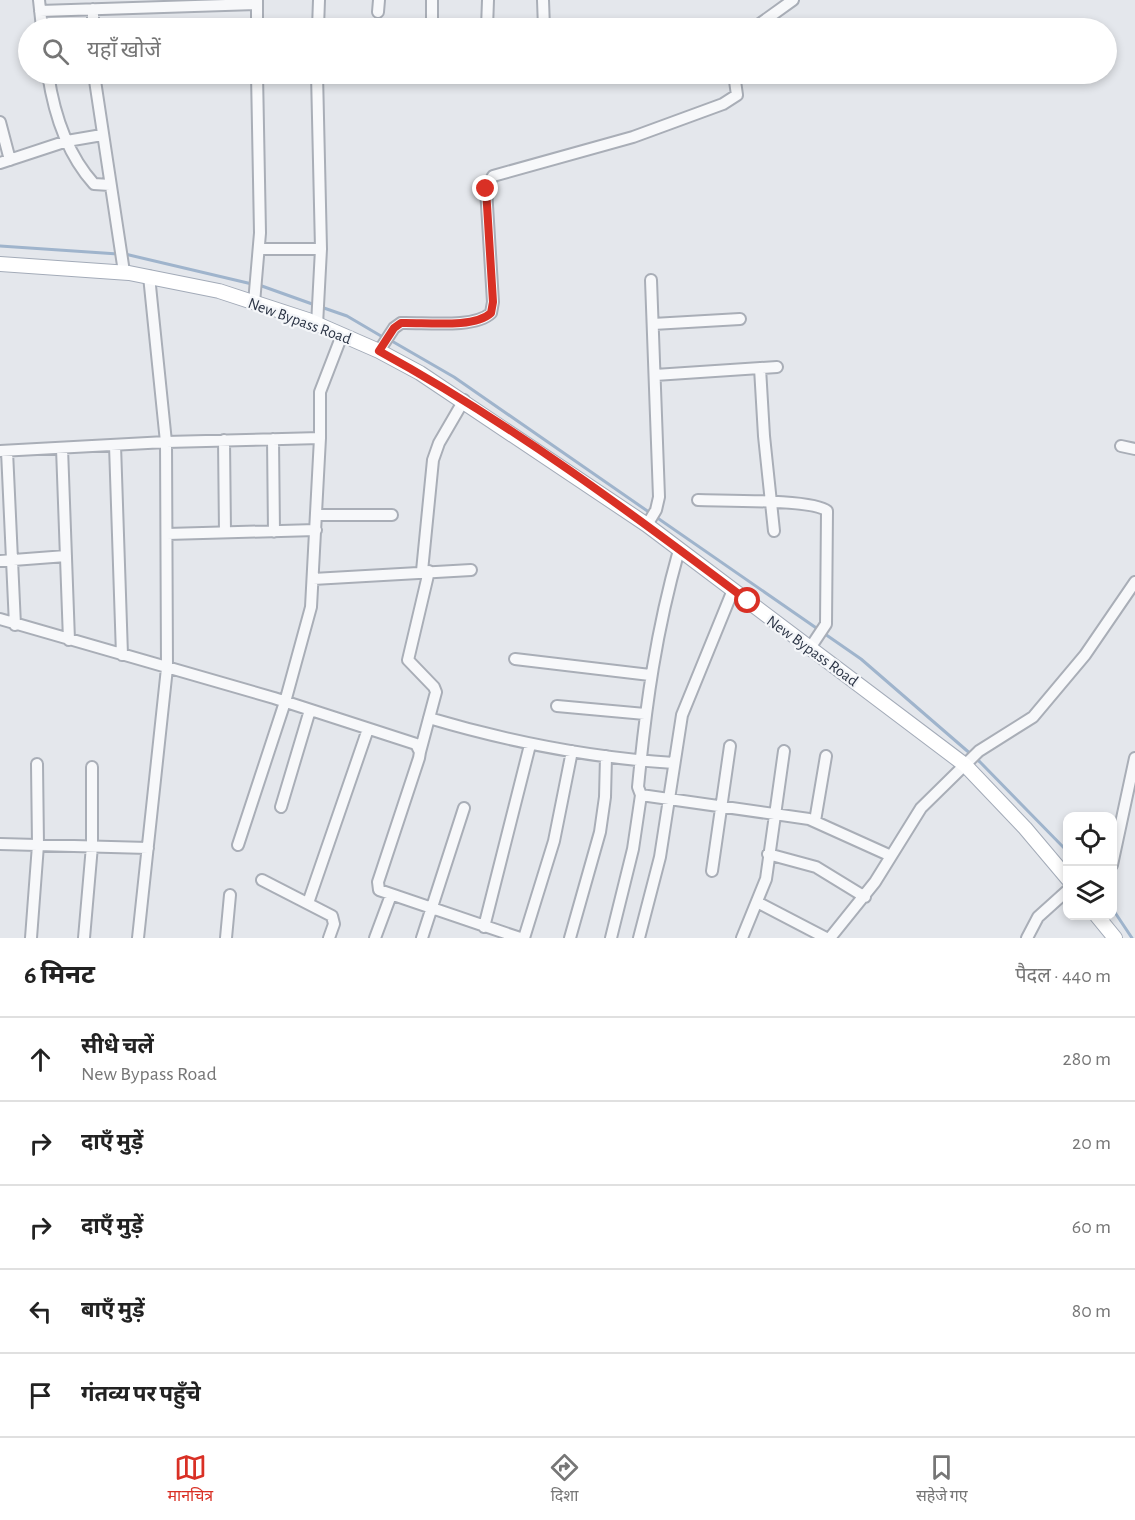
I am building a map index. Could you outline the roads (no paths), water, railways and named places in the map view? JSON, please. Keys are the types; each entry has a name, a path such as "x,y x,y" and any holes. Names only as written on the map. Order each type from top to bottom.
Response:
{"main road":[{"name":"New Bypass Road","path":"0,264 123,262 148,276 318,312 342,335 379,351 464,400 652,518 679,550 967,763 1063,873"},
{"path":"1101,920 1115,938"}],"street":[{"path":"318,18 319,0"},
{"path":"378,12 379,0"},
{"path":"432,0 432,18"},
{"path":"487,18 488,0"},
{"path":"543,0 544,18"},
{"path":"768,18 793,0"},
{"path":"39,5 93,9 257,2 257,18"},
{"path":"93,9 93,18"},
{"path":"50,84 54,111 67,141 94,184 110,185"},
{"path":"95,84 123,262"},
{"path":"255,299 260,249 257,84"},
{"path":"317,84 321,249 318,312"},
{"path":"379,351 394,328 401,323 458,322 484,318 491,313 493,302 486,189 493,176 633,137 723,104 737,95 735,84"},
{"path":"0,122 5,162 67,141 102,135"},
{"path":"260,249 321,249"},
{"path":"138,938 167,668 166,442 148,276"},
{"path":"651,280 659,497 652,518"},
{"path":"653,324 740,319"},
{"path":"238,845 285,702 309,618 317,515 320,392 342,335"},
{"path":"655,375 777,367"},
{"path":"760,368 774,531"},
{"path":"464,400 439,443 433,460 425,571 408,660 434,687 435,697 420,752 378,882 379,890 522,938 554,841 572,751"},
{"path":"15,625 4,451 166,442 320,438"},
{"path":"273,439 273,532"},
{"path":"224,440 225,532"},
{"path":"115,445 122,655"},
{"path":"1121,446 1135,449"},
{"path":"62,448 69,640"},
{"path":"698,500 820,506 827,511 823,631 810,648"},
{"path":"317,515 392,515"},
{"path":"168,534 316,530"},
{"path":"611,938 633,849 641,795 638,787 650,675 679,550"},
{"path":"0,561 66,556"},
{"path":"313,579 471,570"},
{"path":"757,902 828,938 865,897 921,808 979,751 1018,728 1047,702 1085,655 1135,582"},
{"path":"639,938 657,873 679,729 687,699 733,590"},
{"path":"0,619 285,702 416,744 420,752"},
{"path":"515,659 650,675"},
{"path":"557,706 645,714"},
{"path":"281,807 310,710"},
{"path":"429,718 530,745 641,761 674,763"},
{"path":"308,903 368,729"},
{"path":"484,927 530,745"},
{"path":"711,871 730,746"},
{"path":"742,938 765,879 784,751"},
{"path":"570,938 600,832 605,797 606,756"},
{"path":"815,821 826,756"},
{"path":"1117,846 1135,758"},
{"path":"31,938 38,845 37,764"},
{"path":"84,938 92,846 92,767"},
{"path":"641,795 722,804 815,821 891,856"},
{"path":"422,938 464,808"},
{"path":"0,844 147,848"},
{"path":"768,854 816,867 865,897"},
{"path":"262,880 334,918 329,938"},
{"path":"1027,938 1038,917 1063,894"},
{"path":"226,938 230,895"},
{"path":"375,938 391,895"}],"waterway":[{"path":"0,246 118,254"},
{"path":"125,254 252,284"},
{"path":"259,285 315,305"},
{"path":"321,307 347,316 381,336"},
{"path":"390,340 454,377 861,659 980,762 1063,847"},
{"path":"1117,916 1132,938"}]}
